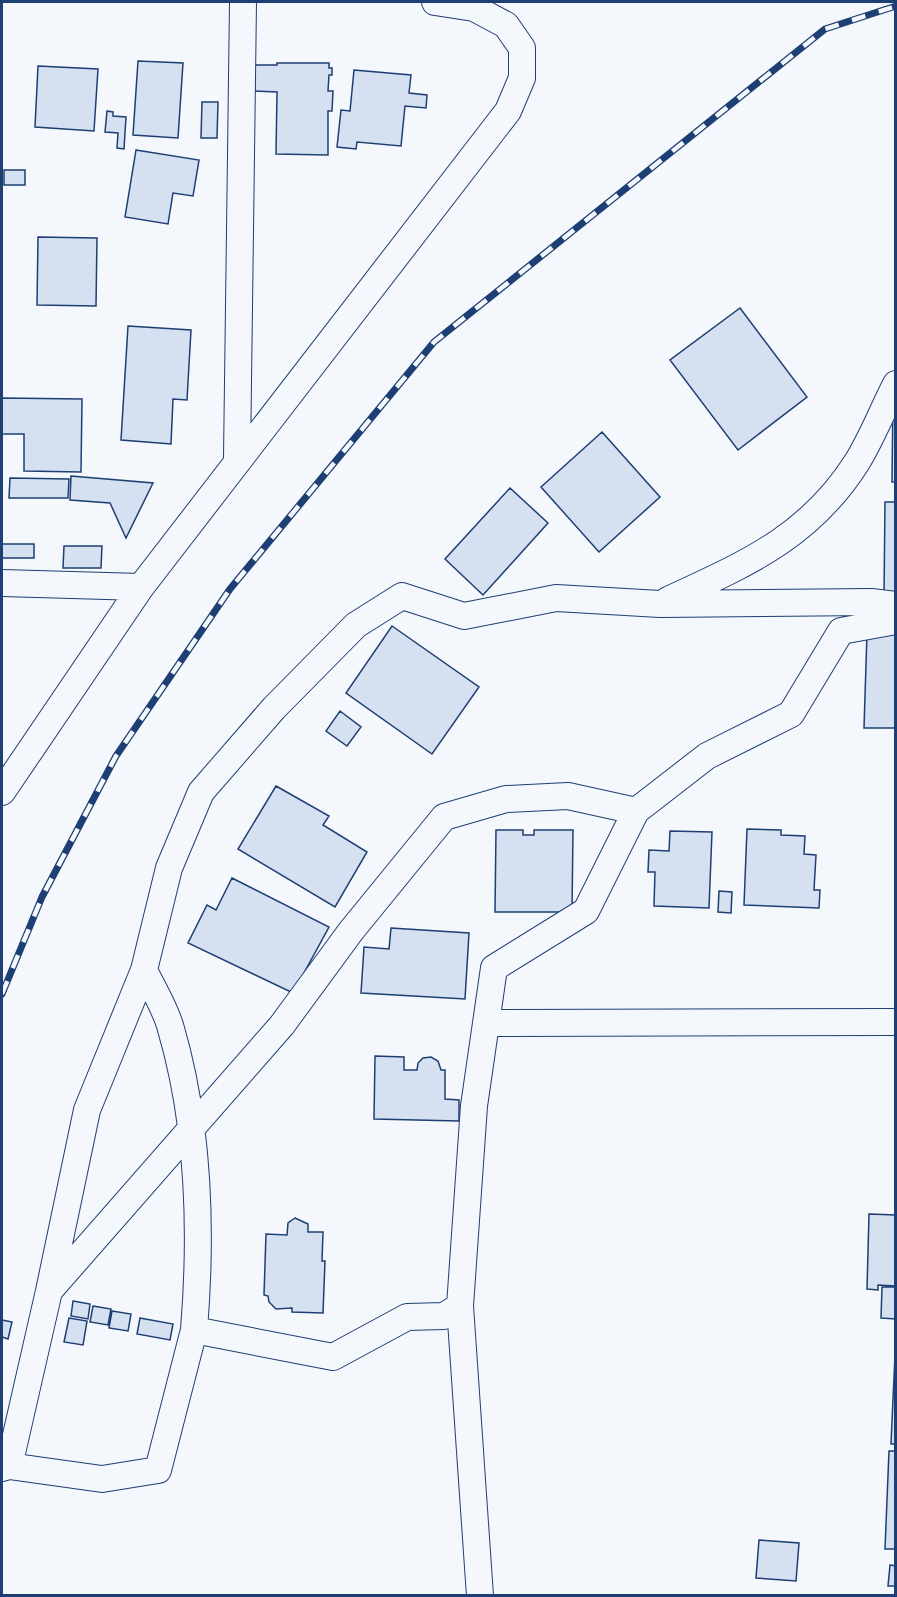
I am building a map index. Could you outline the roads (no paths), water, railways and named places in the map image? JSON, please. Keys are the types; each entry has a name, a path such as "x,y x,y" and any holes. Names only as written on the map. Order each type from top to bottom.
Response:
{"street":[{"path":"237,458 243,2"},
{"path":"2,792 141,587 237,458 508,111 522,78 522,48 506,25 474,8 435,2"},
{"path":"660,604 753,561 810,520 857,462 896,384"},
{"path":"2,584 141,587"},
{"path":"144,970 171,1027 191,1126 197,1204 197,1290 194,1330 158,1470 102,1479 5,1467 49,1291 87,1110 144,970 169,868 201,792 274,708 356,625 402,596 464,616 556,598 660,604 871,602 896,605"},
{"path":"480,1596 460,1306 474,1106 494,968 586,911 636,811 707,756 791,714 842,631 896,621"},
{"path":"49,1291 191,1126 282,1025 351,931 444,817 506,799 568,796 636,811"},
{"path":"487,1023 896,1022"},
{"path":"194,1330 333,1357 407,1317 444,1316 460,1306"}],"railway":[{"path":"2,994 42,897 116,756 230,589 434,342 825,29 896,6"}]}
